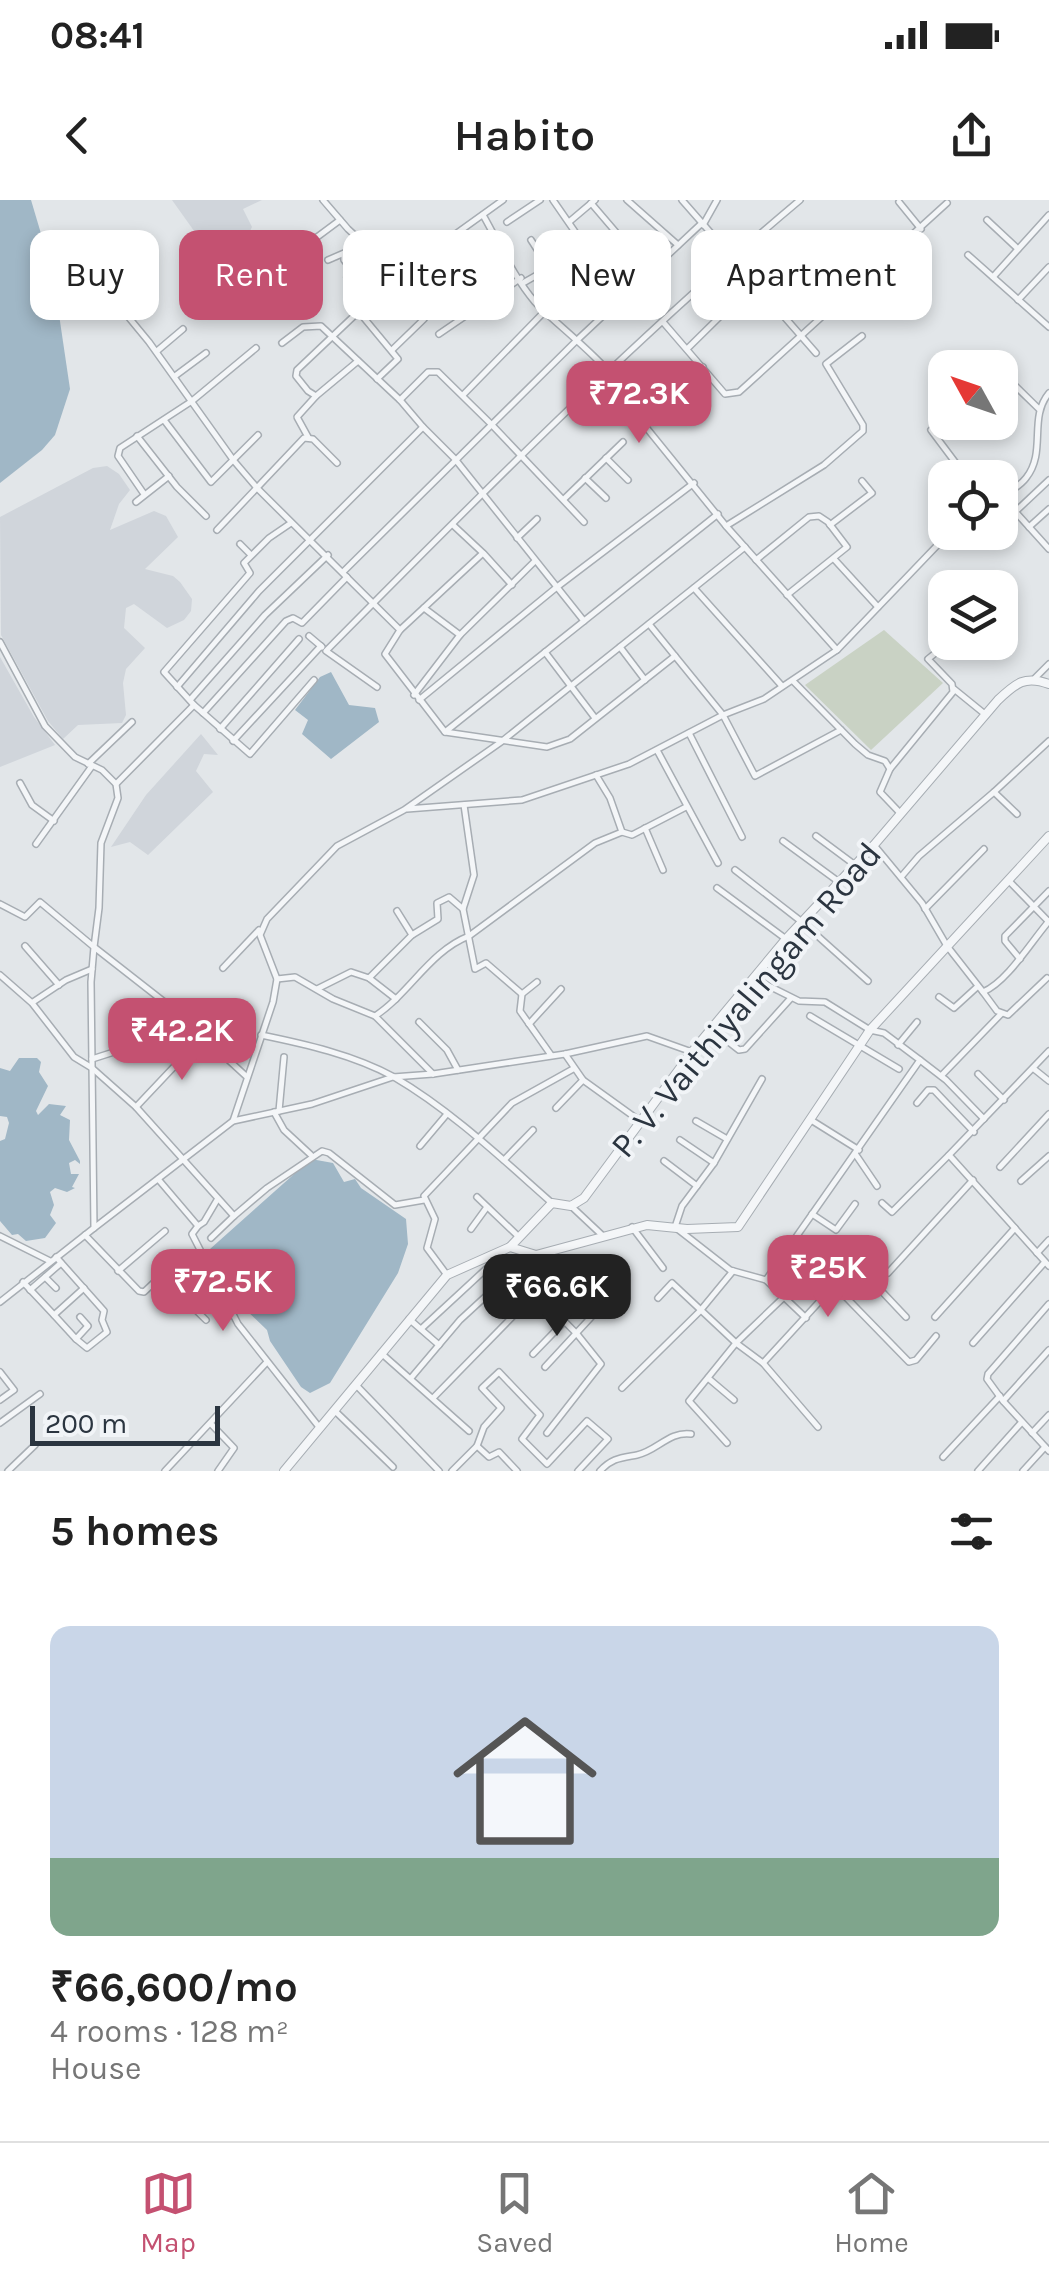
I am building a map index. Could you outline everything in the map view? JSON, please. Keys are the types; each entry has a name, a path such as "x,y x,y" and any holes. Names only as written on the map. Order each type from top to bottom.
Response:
{"street":[{"path":"323,200 350,230"},
{"path":"461,230 503,200"},
{"path":"508,222 540,200"},
{"path":"555,200 574,230"},
{"path":"627,200 678,246"},
{"path":"682,200 709,230"},
{"path":"671,252 703,224 717,200"},
{"path":"764,230 800,200"},
{"path":"568,222 593,201 616,230"},
{"path":"899,202 922,229 946,203"},
{"path":"482,215 534,297"},
{"path":"993,277 1049,215"},
{"path":"323,233 340,220"},
{"path":"987,220 1018,248"},
{"path":"532,240 534,244"},
{"path":"968,254 1049,327"},
{"path":"328,260 343,255"},
{"path":"1018,300 1049,267"},
{"path":"439,334 534,275"},
{"path":"233,742 323,648 691,296"},
{"path":"130,320 257,488 400,630"},
{"path":"316,396 308,392 296,372 350,320"},
{"path":"366,320 398,361 376,379"},
{"path":"392,350 423,320"},
{"path":"463,396 537,320"},
{"path":"553,320 608,373 642,422 726,526 837,650"},
{"path":"204,713 286,620 293,618 302,623 455,459 599,320"},
{"path":"687,349 717,320"},
{"path":"788,320 816,352"},
{"path":"663,322 726,394 732,395 820,320"},
{"path":"282,343 303,327 314,324 333,336 455,459 584,622"},
{"path":"156,352 183,328"},
{"path":"726,526 824,465 863,430 826,364 862,336"},
{"path":"144,494 118,456 120,448 192,401 256,348"},
{"path":"174,376 206,354"},
{"path":"338,463 308,437 298,417 316,396 358,362"},
{"path":"642,422 703,367"},
{"path":"400,400 433,371 463,396 584,522"},
{"path":"1018,389 1039,409"},
{"path":"1018,484 1026,478 1038,455 1039,409 1049,394"},
{"path":"164,420 207,480 213,481 258,435"},
{"path":"177,687 258,592 424,427"},
{"path":"138,436 168,476 206,516"},
{"path":"216,530 308,437"},
{"path":"938,440 953,460"},
{"path":"564,498 623,442"},
{"path":"606,458 628,480"},
{"path":"136,502 168,476"},
{"path":"585,478 606,498"},
{"path":"830,525 872,494 862,480"},
{"path":"1018,509 1049,480"},
{"path":"416,698 694,483"},
{"path":"1029,527 1049,509"},
{"path":"445,732 718,514"},
{"path":"1018,515 1049,550"},
{"path":"756,560 809,518 819,516 830,525 846,547 786,595"},
{"path":"517,538 537,520"},
{"path":"291,523 244,563 250,573 164,673 250,754 314,680"},
{"path":"453,524 512,585"},
{"path":"240,544 251,555"},
{"path":"222,968 324,857 404,810 501,742 745,547"},
{"path":"404,810 522,800 657,750 764,698 837,650 933,550"},
{"path":"483,553 400,630 384,654 445,732 548,748 570,739 675,656"},
{"path":"116,784 265,615 328,556"},
{"path":"834,559 878,607"},
{"path":"416,698 460,635 535,561"},
{"path":"694,588 782,686"},
{"path":"424,608 460,635"},
{"path":"649,624 723,716 755,776 841,730"},
{"path":"309,636 378,688"},
{"path":"220,729 300,638"},
{"path":"0,642 45,726 75,757 102,770 116,784 118,798 101,843 92,970 94,1228"},
{"path":"620,647 644,680"},
{"path":"545,652 595,719"},
{"path":"929,660 954,689 986,715"},
{"path":"1049,664 1034,678 1049,684"},
{"name":"P. V. Vaithiyalingam Road","path":"571,1206 584,1198 692,1052 786,939 874,845 986,715 1021,680 1034,678"},
{"path":"793,681 868,755 886,761 890,769"},
{"path":"901,814 880,792 890,769 954,689"},
{"path":"36,844 90,765 132,722"},
{"path":"689,734 742,837"},
{"path":"901,877 919,856 1049,741"},
{"path":"657,750 718,863"},
{"path":"596,774 622,832"},
{"path":"20,783 32,804 54,821"},
{"path":"994,792 1017,814"},
{"path":"464,805 474,876 463,910 475,969 486,963 522,994"},
{"path":"374,1016 451,944 469,936 595,844 622,832 632,835 686,806"},
{"path":"644,828 663,870"},
{"path":"816,836 856,865"},
{"path":"510,1246 536,1255 632,1227 738,1227 858,1045 1049,836"},
{"path":"783,841 839,882"},
{"path":"874,845 926,909 947,946 1001,1014"},
{"path":"926,909 984,849"},
{"path":"735,870 802,922 868,981"},
{"path":"984,992 1020,959 1023,950 1049,922 1009,880"},
{"path":"716,888 786,939"},
{"path":"1020,959 1004,939 1049,891"},
{"path":"369,978 412,934 438,918 437,903 449,897 463,910"},
{"path":"0,904 26,917 40,902 248,1076"},
{"path":"397,911 412,934"},
{"path":"234,1121 274,1002 276,979 262,942 262,928"},
{"path":"25,946 59,985"},
{"path":"32,1002 92,970"},
{"path":"317,989 344,973 369,978 396,999"},
{"path":"276,979 296,977 374,1016 433,1074"},
{"path":"941,1076 1001,1014 1013,1013 1047,978"},
{"path":"1,979 32,1002 74,1057 136,1107 234,1216"},
{"path":"755,979 791,998 825,1002 870,1030 884,1033 941,1076 985,1120"},
{"path":"537,982 522,994 520,1012 552,1055"},
{"path":"939,997 954,1008 977,986"},
{"path":"529,1024 561,988"},
{"path":"712,1029 742,1050 791,998"},
{"path":"810,1016 899,1069"},
{"path":"418,1022 447,1050 458,1070"},
{"path":"898,1046 917,1022"},
{"path":"92,1059 117,1051 136,1034"},
{"path":"260,1035 331,1053 393,1077 447,1114 552,1203 571,1206 605,1238"},
{"path":"136,1107 203,1036"},
{"path":"0,1302 234,1121 312,1104 393,1077 565,1054 647,1036 692,1052"},
{"path":"882,1203 892,1212 1049,1052"},
{"path":"565,1054 583,1080 640,1121"},
{"path":"284,1057 276,1112 284,1130 312,1156"},
{"path":"766,1280 920,1060"},
{"path":"447,1275 427,1248 435,1219 424,1200 426,1193 512,1103 572,1069"},
{"path":"1034,1069 1049,1081"},
{"path":"978,1074 1004,1100"},
{"path":"676,1228 682,1206 714,1163 762,1079"},
{"path":"556,1108 583,1080"},
{"path":"917,1103 928,1090 938,1092 974,1132"},
{"path":"420,1146 447,1114"},
{"path":"1000,1167 1049,1114"},
{"path":"810,1120 857,1153 877,1186"},
{"path":"696,1121 728,1139"},
{"path":"504,1160 534,1130"},
{"path":"680,1140 714,1163"},
{"path":"211,1238 234,1216 322,1151 395,1205 424,1200"},
{"path":"948,1155 1047,1264 973,1343"},
{"path":"1020,1181 1049,1156"},
{"path":"664,1160 697,1186"},
{"path":"158,1179 198,1226"},
{"path":"763,1363 865,1252 888,1273 973,1180"},
{"path":"477,1197 519,1237"},
{"path":"217,1200 192,1234 199,1251 238,1324 319,1428"},
{"path":"420,1329 552,1203"},
{"path":"812,1214 835,1230 855,1204"},
{"path":"471,1230 488,1207"},
{"path":"632,1227 664,1268"},
{"path":"676,1228 733,1271 766,1280 806,1318"},
{"path":"935,1317 1015,1228"},
{"path":"118,1271 166,1231"},
{"path":"85,1235 144,1292 161,1276 206,1320"},
{"path":"0,1236 56,1260 104,1311 102,1320 108,1330 87,1348 22,1282"},
{"path":"1036,1253 1049,1240"},
{"path":"284,1471 447,1275 498,1254"},
{"path":"498,1254 577,1334 600,1364 546,1433"},
{"path":"30,1290 56,1260"},
{"path":"856,1263 906,1317"},
{"path":"622,1388 700,1311 733,1271"},
{"path":"45,1277 56,1288"},
{"path":"658,1298 672,1284 763,1363 818,1427"},
{"path":"411,1378 460,1320 498,1285"},
{"path":"834,1286 909,1362 916,1360 936,1336"},
{"path":"546,1368 619,1287"},
{"path":"54,1316 84,1288"},
{"path":"434,1397 538,1293"},
{"path":"62,1296 68,1303"},
{"path":"727,1443 689,1404 736,1343 784,1297"},
{"path":"1023,1471 1047,1449 1002,1398 988,1380 988,1374 1049,1304"},
{"path":"76,1338 88,1326 80,1316"},
{"path":"409,1319 438,1345"},
{"path":"534,1354 564,1322"},
{"path":"943,1457 1049,1350"},
{"path":"381,1353 469,1432"},
{"path":"165,1471 267,1362"},
{"path":"0,1372 14,1390 0,1400"},
{"path":"452,1471 477,1446 484,1427 501,1408 482,1388 499,1372 540,1415 522,1439 548,1464 587,1420 608,1439 578,1471"},
{"path":"708,1378 734,1400"},
{"path":"354,1384 439,1471"},
{"path":"0,1423 40,1394"},
{"path":"333,1410 393,1467"},
{"path":"1032,1432 1049,1415"},
{"path":"978,1471 1022,1422"},
{"path":"210,1423 234,1448 218,1471"},
{"path":"600,1471 608,1462 626,1454 638,1455 666,1439 691,1434"},
{"path":"8,1471 35,1445"},
{"path":"477,1446 489,1458 499,1452 517,1471"}],"shaded area":[{"path":"172,200 262,200 243,209 250,230 193,230"},
{"path":"107,466 119,474 130,490 119,504 110,530 154,511 166,516 178,537 145,569 173,576 180,582 192,599 191,611 184,620 167,628 134,604 126,608 124,628 145,648 126,669 126,715 122,723 78,725 63,739 48,721 1,635 0,517 93,468"},
{"path":"0,657 55,745 0,767"},
{"path":"201,734 218,755 204,754 196,771 213,792 148,855 130,842 111,847 146,795"}],"green space":[{"path":"884,630 943,683 871,750 805,685"}],"water":[{"path":"0,200 31,200 40,230 30,230 30,320 60,320 70,389 55,435 0,483"},
{"path":"331,672 349,705 375,708 379,722 331,759 302,734 308,720 295,710 320,677"},
{"path":"19,1058 37,1058 41,1062 39,1072 48,1086 36,1111 38,1115 49,1104 66,1106 60,1115 70,1120 69,1140 80,1161 69,1163 71,1174 79,1174 72,1187 75,1188 67,1192 55,1188 50,1192 54,1205 50,1215 56,1223 45,1238 26,1241 18,1234 12,1235 0,1221 0,1141 5,1139 9,1123 7,1117 0,1116 0,1068 10,1071"},
{"path":"311,1159 333,1163 344,1182 355,1179 361,1188 406,1219 408,1244 398,1273 330,1383 310,1393 301,1387 270,1341 267,1330 242,1306 210,1249"}]}
